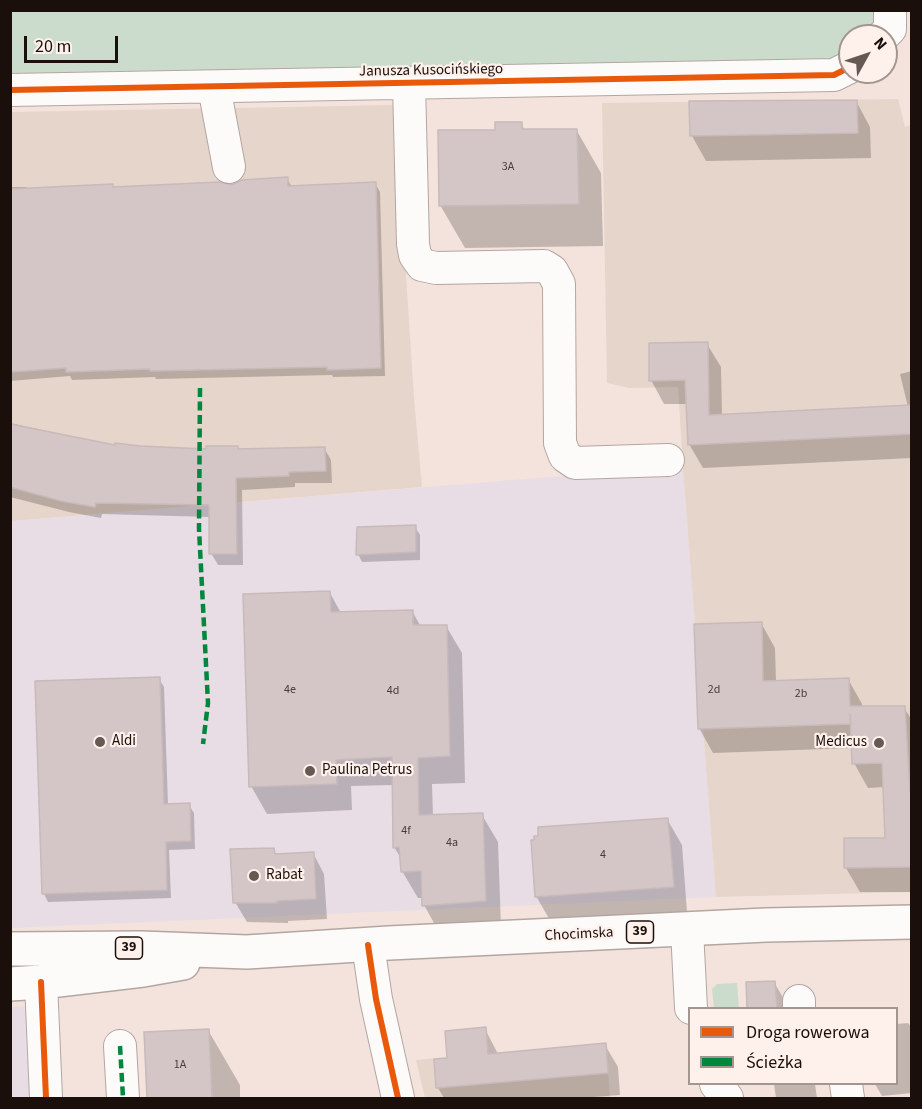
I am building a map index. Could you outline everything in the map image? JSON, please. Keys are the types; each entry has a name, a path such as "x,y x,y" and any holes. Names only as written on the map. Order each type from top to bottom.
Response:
{"main road":[{"name":"Chocimska","path":"10,949 141,948 247,952 766,925 912,922"},
{"name":"Chocimska","path":"26,983 143,970 247,952"}],"street":[{"name":"Janusza Kusocińskiego","path":"10,90 409,84 834,75 838,73"},
{"path":"409,84 415,255 422,265 436,268 544,266 552,271 559,284 560,443 565,456 575,463 668,460"},
{"path":"214,87 230,167"},
{"path":"687,930 691,1007"},
{"path":"368,945 376,999 398,1098"},
{"path":"26,983 46,1098"},
{"path":"120,1046 123,1098"},
{"path":"717,1085 727,1098"}],"shaded area":[{"path":"898,99 905,127 911,125 911,892 716,897 678,387 629,388 607,383 602,103"},
{"path":"395,105 422,487 11,521 11,112"},
{"path":"683,469 716,897 11,928 11,521 550,477"},
{"path":"31,1006 34,1098 11,1098 10,1007"},
{"path":"606,1043 610,1098 425,1098 416,1060"}],"green space":[{"path":"886,10 884,24 838,24 838,67 11,90 10,11"},
{"path":"737,983 739,1007 714,1007 712,989 717,984"}],"building":[{"path":"857,100 858,133 690,136 689,101"},
{"path":"495,122 522,122 522,129 577,129 579,204 439,206 438,130 495,130"},
{"path":"288,177 288,186 376,182 381,368 150,371 150,369 66,372 66,368 10,372 10,189 220,182 232,185 242,180"},
{"path":"708,342 709,415 912,405 912,434 688,445 685,380 649,381 649,343"},
{"path":"10,424 115,445 115,443 206,449 206,446 238,446 238,449 325,447 326,471 289,472 289,476 236,478 237,554 209,554 209,505 96,503 95,507 61,501 10,487"},
{"path":"416,525 416,552 356,555 357,527"},
{"path":"330,591 331,612 413,610 413,625 447,625 450,756 418,758 419,815 483,813 486,901 422,906 421,871 401,872 399,847 393,848 392,757 336,760 337,784 249,787 243,594"},
{"path":"762,622 763,681 849,678 850,706 905,706 910,792 912,792 912,867 844,868 844,838 885,838 882,763 852,764 850,724 698,729 694,624"},
{"name":"Aldi","path":"160,677 164,804 190,803 191,841 166,842 167,890 42,894 35,681"},
{"path":"668,818 674,887 535,897 531,840 534,840 534,836 538,836 538,827"},
{"path":"274,848 275,854 314,852 316,899 277,901 277,903 233,903 230,849"},
{"path":"775,981 777,1007 747,1007 746,982"},
{"path":"486,1027 488,1054 606,1043 608,1073 436,1088 434,1059 447,1058 445,1031"},
{"path":"209,1029 212,1098 147,1098 144,1032"}],"marked path":[{"path":"200,388 199,529 208,703 203,744"},
{"path":"120,1046 123,1098"}],"cycle path":[{"path":"10,90 834,75 838,73"},
{"path":"368,945 376,999 398,1098"},
{"path":"41,982 46,1098"}],"place":[{"name":"Aldi","path":"100,742"},
{"name":"Medicus","path":"879,743"},
{"name":"Paulina Petrus","path":"310,771"},
{"name":"Rabat","path":"254,876"}]}
